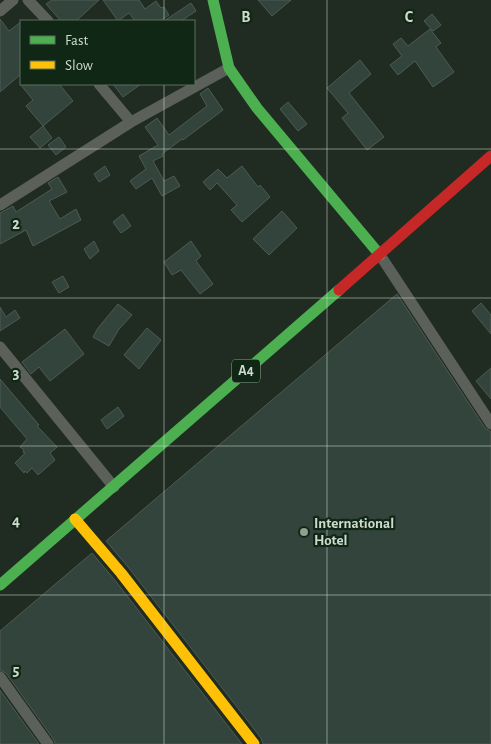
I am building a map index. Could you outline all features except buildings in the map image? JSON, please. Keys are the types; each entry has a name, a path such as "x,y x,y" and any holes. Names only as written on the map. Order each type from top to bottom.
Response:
{"main road":[{"path":"213,0 229,68 256,108 380,254"},
{"name":"A4","path":"0,585 490,159"},
{"path":"75,519 121,573 254,744"}],"street":[{"path":"0,11 13,0"},
{"path":"28,0 47,20"},
{"path":"0,205 131,122 229,68"},
{"path":"100,85 131,122"},
{"path":"380,254 491,424"},
{"path":"0,347 114,487"},
{"path":"0,677 48,744"}],"traffic: fast":[{"path":"213,0 229,68 257,108 380,255"},
{"path":"0,585 339,290"}],"traffic: slow":[{"path":"75,519 121,573 254,744"}],"traffic: jam":[{"path":"339,290 491,156"}],"place":[{"name":"International Hotel","path":"304,532"}]}
